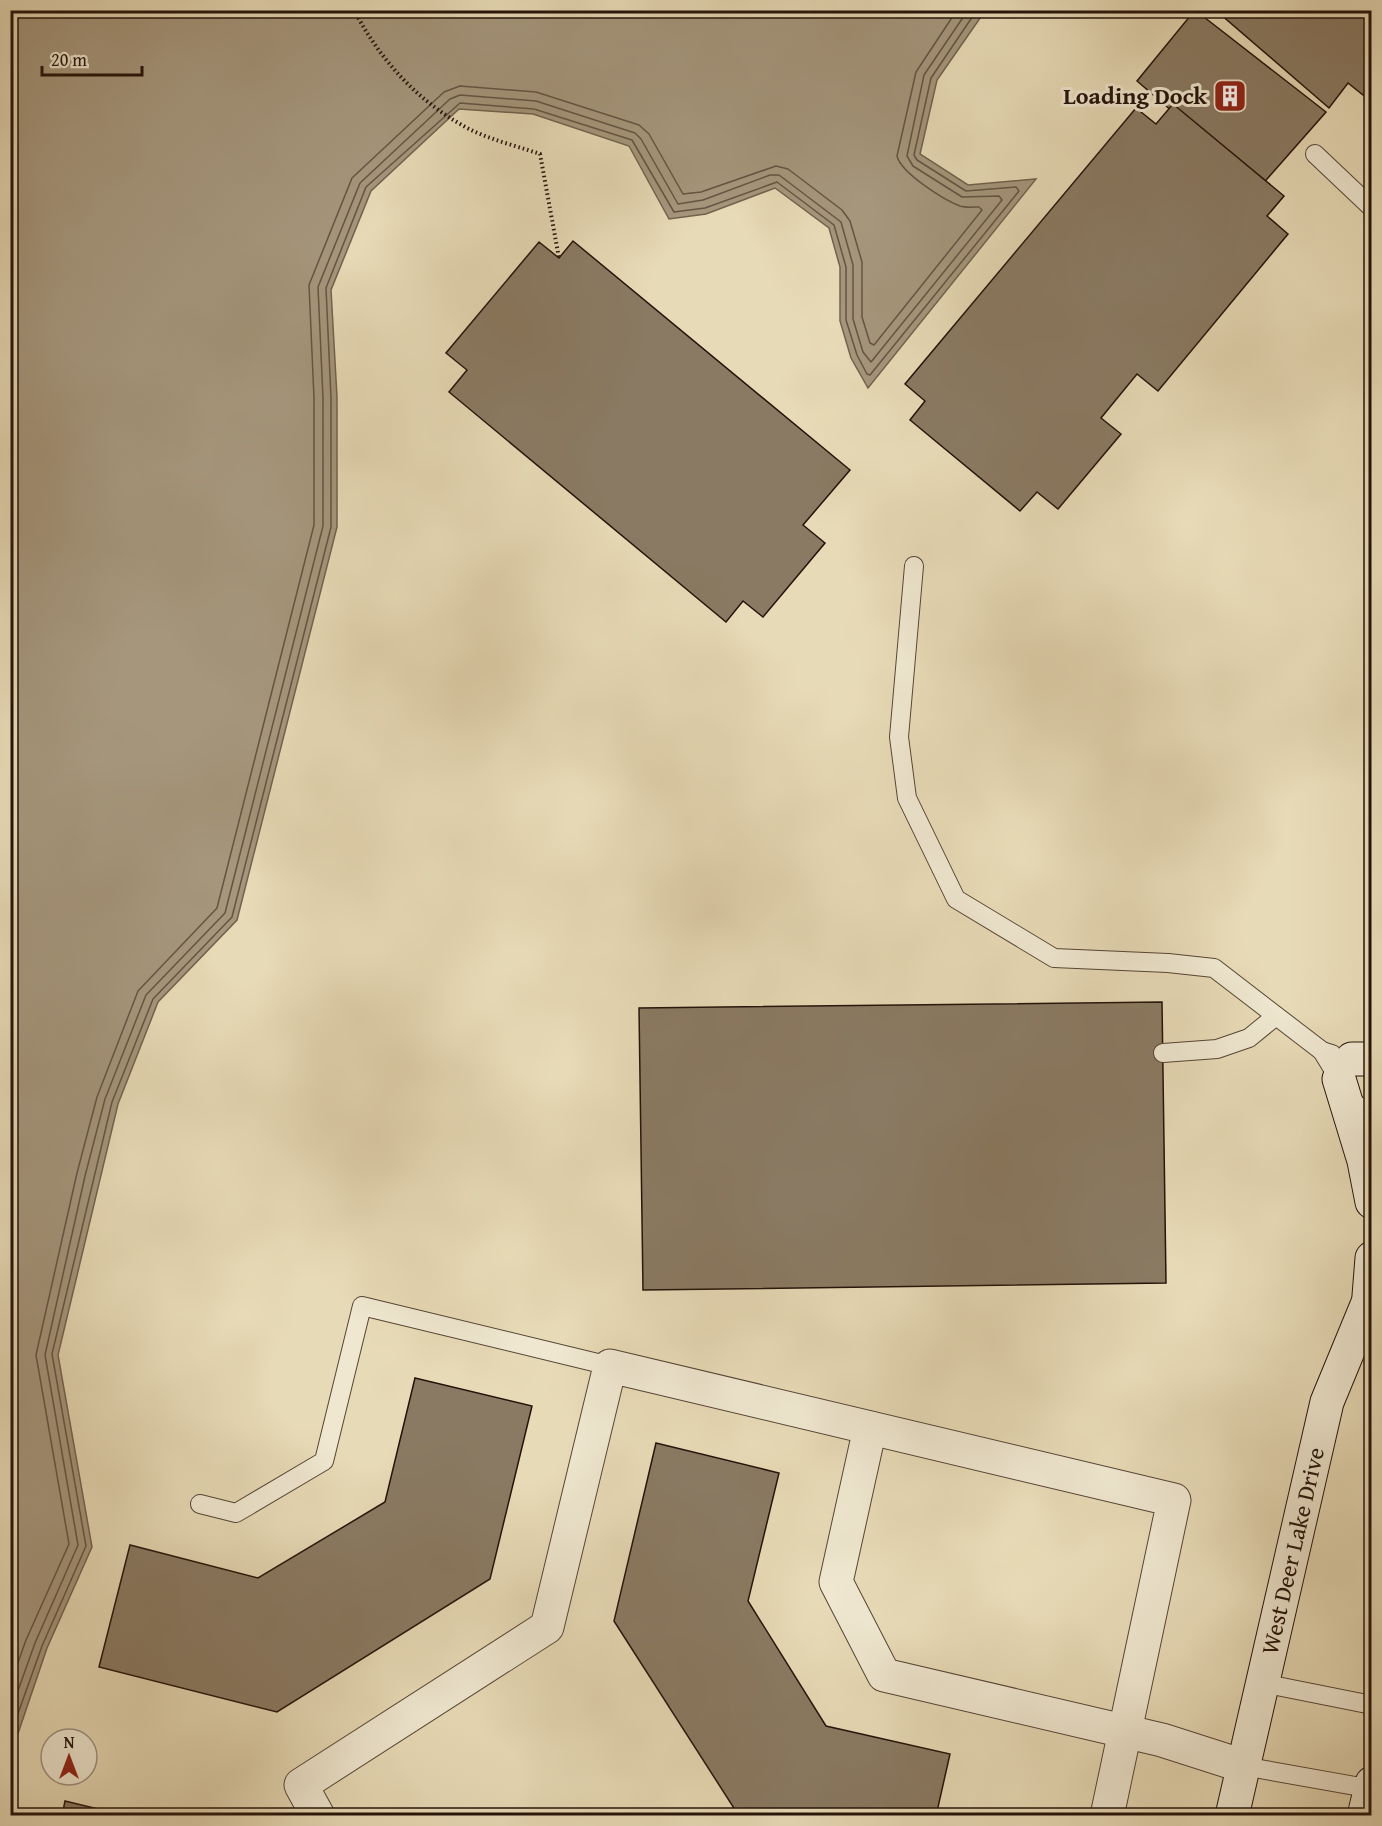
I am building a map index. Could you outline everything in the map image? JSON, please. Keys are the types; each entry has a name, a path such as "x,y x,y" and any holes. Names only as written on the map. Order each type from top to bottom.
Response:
{"street":[{"path":"1351,1063 1371,1202"},
{"name":"West Deer Lake Drive","path":"1232,1815 1327,1402 1370,1295 1371,1258"},
{"path":"318,1815 301,1785 547,1627 610,1366 1174,1500 1107,1815"},
{"path":"870,1428 836,1582 884,1675 1124,1731 1243,1766"}],"lane":[{"path":"1315,154 1371,208"},
{"path":"914,566 899,737 907,798 956,899 1054,958 1168,963 1214,968 1276,1016 1351,1063 1353,1102 1371,1116"},
{"path":"1163,1053 1217,1049 1249,1038 1276,1016"},
{"path":"200,1504 236,1513 324,1461 362,1306 610,1366"},
{"path":"1262,1683 1371,1705"},
{"path":"1243,1766 1369,1794"}],"path":[{"path":"354,10 371,43 411,89 470,129 540,154 559,258"}],"water":[{"path":"11,10 985,11 937,80 920,154 968,185 1036,179 868,388 851,358 840,321 840,267 829,228 775,188 706,214 669,219 629,146 533,114 459,109 371,191 331,290 337,397 337,527 237,920 158,1002 118,1104 58,1355 92,1547 47,1648 11,1754"}],"building":[{"name":"Loading Dock","path":"1195,10 1326,112 1260,187 1137,81"},
{"path":"1221,10 1372,10 1372,95 1368,99 1348,83 1329,108 1219,13"},
{"path":"1173,104 1284,196 1267,216 1288,234 1158,391 1137,374 1101,418 1121,434 1058,509 1037,492 1020,511 910,420 925,401 905,384 1136,108 1156,124"},
{"path":"573,241 850,470 803,525 825,543 763,617 743,601 726,622 449,392 467,370 446,353 539,242 559,258"},
{"path":"1162,1002 1166,1283 643,1290 639,1008"},
{"path":"415,1378 532,1406 490,1579 277,1712 99,1667 130,1545 258,1578 385,1502"},
{"path":"656,1443 779,1473 748,1601 826,1726 950,1754 936,1816 739,1816 614,1621"},
{"path":"65,1801 127,1816 62,1816"}],"place":[{"name":"Loading Dock","path":"1230,96"}]}
